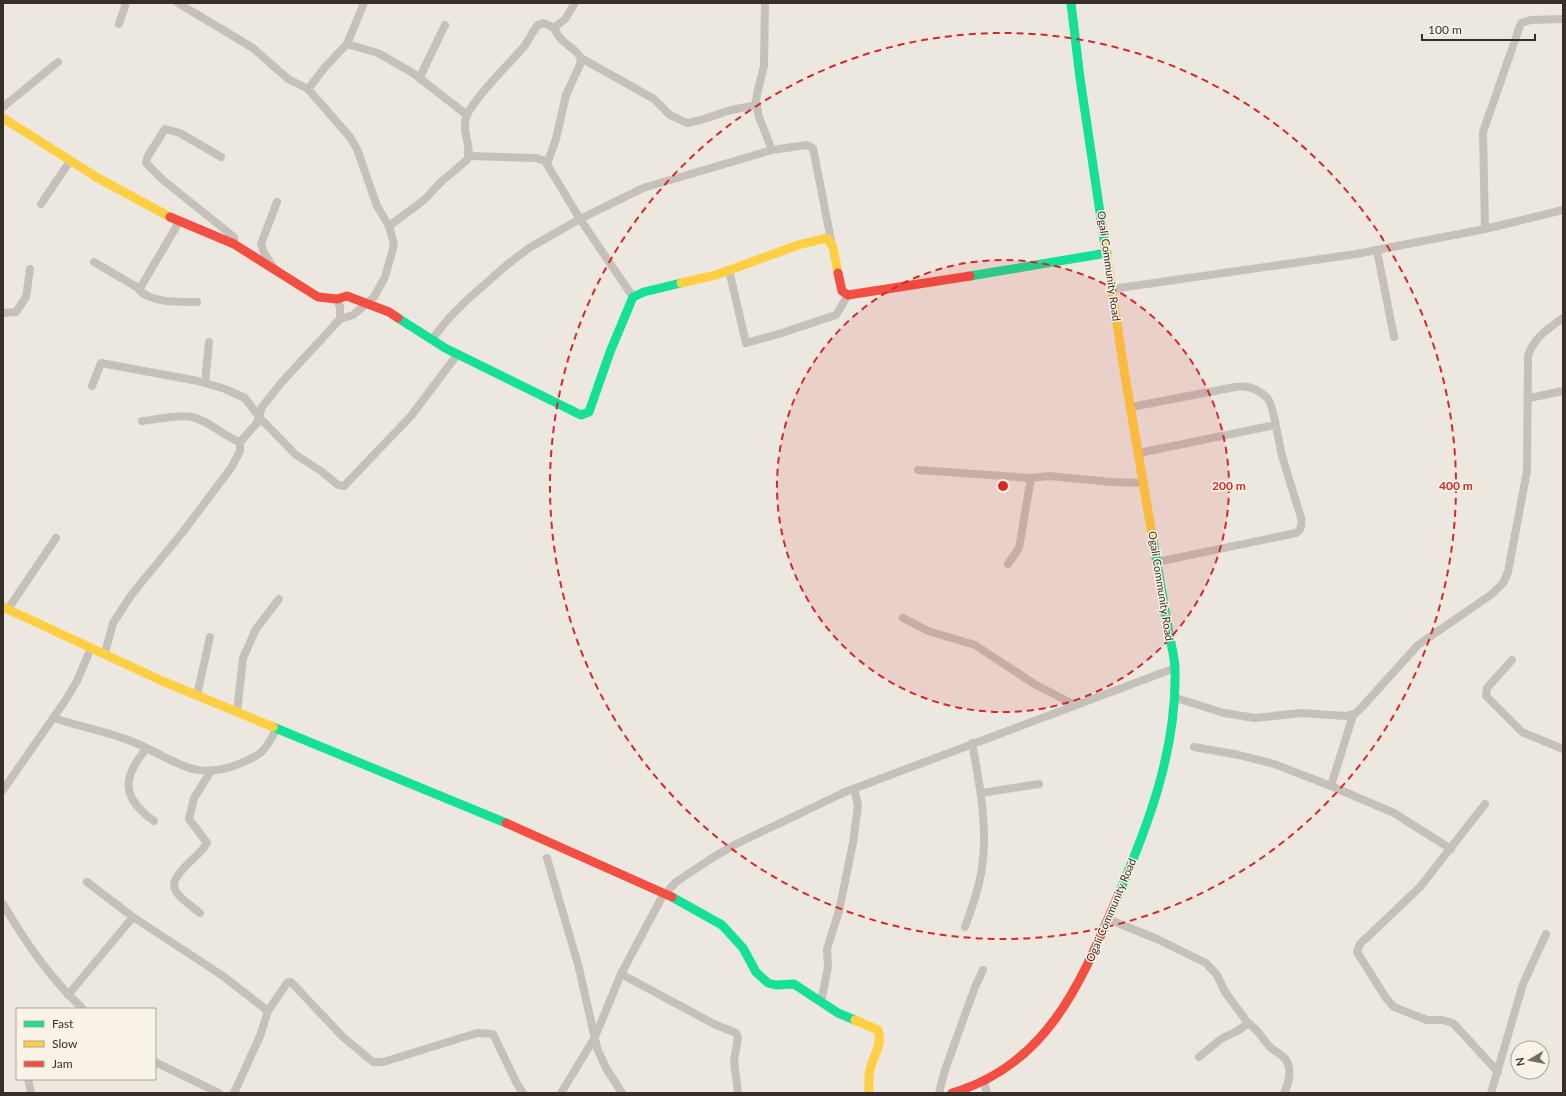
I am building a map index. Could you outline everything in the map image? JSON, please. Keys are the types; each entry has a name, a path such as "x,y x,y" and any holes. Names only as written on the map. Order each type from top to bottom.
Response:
{"street":[{"path":"118,24 126,3"},
{"path":"105,653 113,623 132,594 182,533 231,468 240,451 240,442 260,418 262,407 281,383 340,319 353,315 374,297 387,272 394,245 389,226 377,206 357,149 350,138 308,89 288,79 253,48 178,3"},
{"path":"308,89 326,66 348,44 364,3"},
{"path":"554,28 565,19 575,3"},
{"path":"765,3 764,66 757,94 757,105 759,118 772,150"},
{"name":"Ogali Community Road","path":"952,1093 972,1088 984,1082 1020,1058 1052,1025 1071,997 1108,919 1147,824 1160,787 1167,759 1176,698 1175,668 1112,289 1080,78 1071,3"},
{"path":"1485,229 1483,132 1521,23 1532,20 1563,19"},
{"path":"389,226 424,200 442,181 467,160 469,156 465,134 467,115 488,86 522,50 538,25 544,23 554,28 558,38 563,43 576,50 581,58 654,99 670,115 687,123 731,110 757,105"},
{"path":"420,77 445,25"},
{"path":"348,44 378,53 420,77 467,115"},
{"path":"547,164 556,139 566,95 582,61 581,58"},
{"path":"3,107 58,62"},
{"path":"3,118 70,161 179,222 234,244 318,297 337,299 347,296 389,312 457,355 581,415 589,412 612,346 633,297 644,292 716,275 798,245 827,238 830,240"},
{"path":"221,157 180,133 165,129 146,163 163,180 234,237 234,244"},
{"path":"432,339 449,318 467,300 508,264 529,248 580,219 643,188 772,150 807,145 813,148 830,240 833,244 839,282 842,292 848,295 858,295 1107,253"},
{"path":"469,156 542,159 547,164 580,219 633,297"},
{"path":"41,204 70,161"},
{"path":"276,271 264,253 261,244 277,202"},
{"path":"1112,289 1377,251 1485,229 1563,210"},
{"path":"140,288 179,222"},
{"path":"1377,251 1394,337"},
{"path":"94,262 140,288 144,296 175,302 197,302"},
{"path":"3,313 16,312 26,297 30,269"},
{"path":"728,270 746,343 836,315 848,295"},
{"path":"337,299 340,306 340,319"},
{"path":"1176,698 1224,713 1254,718 1301,713 1345,716 1353,714 1362,707 1418,645 1492,594 1506,580 1527,471 1529,398 1528,356 1530,349 1538,337 1563,318"},
{"path":"205,383 209,342"},
{"path":"92,386 101,363 205,383 225,389 245,398 260,418 296,455 322,471 338,485 344,486 410,416 457,355"},
{"path":"1131,407 1235,387 1251,387 1269,401 1300,514 1302,526 1296,533 1157,562"},
{"path":"1529,398 1563,392"},
{"path":"142,421 183,416 193,417 240,442"},
{"path":"1139,453 1275,425"},
{"path":"918,470 1031,478 1056,477 1144,484"},
{"path":"1008,564 1019,548 1031,478"},
{"path":"56,538 6,608 160,680 527,832 665,893 716,920 743,948 756,972 768,983 776,985 794,984 838,1013 878,1030 880,1034 870,1071 869,1093"},
{"path":"237,712 242,658 256,630 279,599"},
{"path":"903,618 928,631 976,645 1036,685 1075,705"},
{"path":"197,695 210,637"},
{"path":"3,790 53,718 77,680 91,648"},
{"path":"1512,660 1487,688 1486,696 1522,732 1563,749"},
{"path":"561,1093 595,1037 621,974 665,893 686,874 736,844 854,789 1175,668"},
{"path":"1331,786 1353,714"},
{"path":"53,718 126,739 183,766 205,772 222,770 260,756 267,748 277,728"},
{"path":"965,927 974,901 983,859 981,793 972,744"},
{"path":"1194,747 1239,755 1274,764 1331,786 1394,813 1451,849"},
{"path":"146,749 132,770 128,791 129,796 140,810 154,821"},
{"path":"200,912 176,893 173,888 173,882 195,856 203,850 206,843 189,819 194,798 211,771"},
{"path":"981,793 1039,784"},
{"path":"821,1002 828,967 827,949 839,911 853,843 858,805 854,789"},
{"path":"1485,804 1420,887 1358,946 1357,952 1386,998 1394,1007 1427,1020 1443,1020 1452,1022 1498,1072"},
{"path":"547,858 579,968 600,1057 622,1093"},
{"path":"87,882 133,916 223,976 268,1011"},
{"path":"3,904 37,958 68,995 82,1008"},
{"path":"68,995 133,916"},
{"path":"1108,919 1157,939 1206,963 1216,975 1225,992 1248,1022 1254,1026 1271,1048 1286,1059 1289,1067 1289,1077 1284,1093"},
{"path":"1491,1093 1523,984 1546,934"},
{"path":"939,1093 975,986 983,970"},
{"path":"621,974 736,1033 738,1037 734,1067 738,1093"},
{"path":"234,1093 247,1065 268,1011 287,983 293,983 343,1037 373,1062 383,1062 477,1033 492,1034 523,1093"},
{"path":"1199,1057 1221,1039 1240,1030 1248,1022"},
{"path":"156,1062 219,1093"},
{"path":"28,1080 31,1093"},
{"path":"984,1082 986,1093"}],"traffic: fast":[{"path":"1071,3 1080,78 1105,246"},
{"path":"970,276 1107,253"},
{"path":"398,318 445,348 581,415 589,412 610,352 633,297 644,292 681,283"},
{"path":"1117,898 1150,815 1166,758 1174,700 1174,659 1153,540"},
{"path":"273,727 506,823"},
{"path":"672,897 722,925 743,948 756,972 768,983 776,985 794,984 838,1013 855,1020"}],"traffic: slow":[{"path":"3,118 98,178 170,217"},
{"path":"681,283 716,275 798,245 827,238 833,247 838,273"},
{"path":"1105,246 1125,376 1153,540"},
{"path":"3,607 160,680 273,727"},
{"path":"855,1020 878,1030 879,1035 878,1046 869,1073 869,1093"}],"traffic: jam":[{"path":"170,217 234,244 318,297 337,299 347,296 389,312 398,318"},
{"path":"838,273 842,291 848,295 970,276"},
{"path":"506,823 672,897"},
{"path":"952,1093 985,1080 1013,1063 1037,1041 1057,1016 1074,989 1090,960 1117,898"}]}
